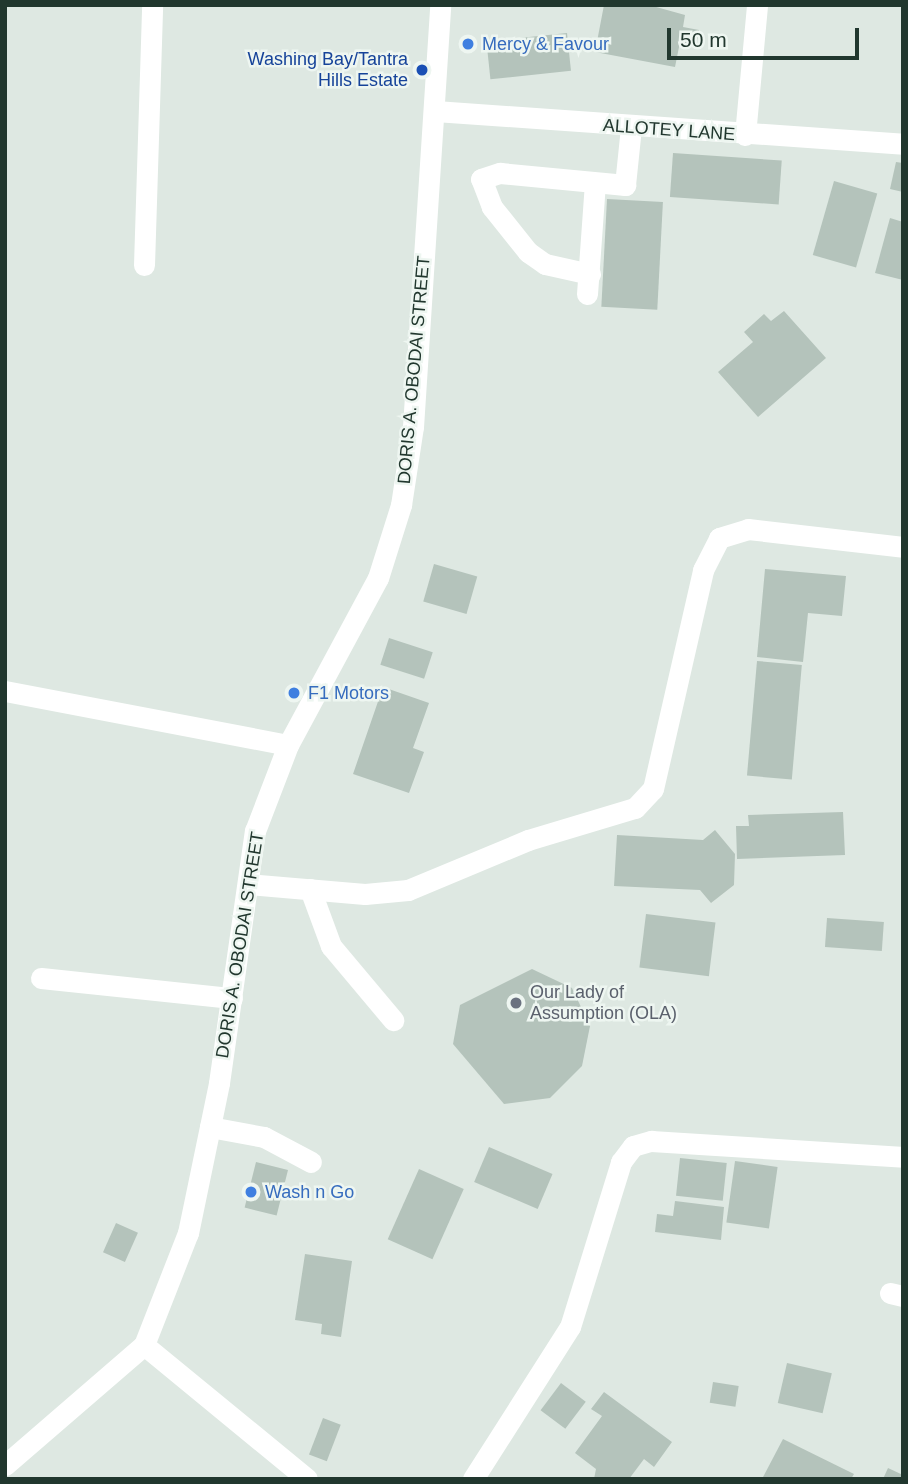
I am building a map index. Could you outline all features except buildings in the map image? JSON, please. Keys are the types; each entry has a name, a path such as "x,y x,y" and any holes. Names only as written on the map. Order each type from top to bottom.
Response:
{"street":[{"path":"144,265 152,5"},
{"name":"DORIS A. OBODAI STREET","path":"5,1465 144,1345 188,1233 210,1127 232,998 255,831 288,745 378,578 401,505 435,111 440,5"},
{"path":"745,135 757,5"},
{"name":"ALLOTEY LANE","path":"435,111 631,127 903,144"},
{"path":"595,183 589,284 545,264 528,252 492,207 481,179 500,173 625,185 631,127"},
{"path":"248,884 310,889 408,890 528,840 635,808 653,789 703,570 719,538 748,529 903,547"},
{"path":"5,691 288,745"},
{"path":"310,889 331,946 393,1020"},
{"path":"41,978 232,998"},
{"path":"210,1127 264,1137 311,1162"},
{"path":"473,1479 570,1326 621,1162 633,1146 651,1141 903,1157"},
{"path":"144,1345 307,1479"}],"place":[{"name":"Mercy & Favour","path":"468,44"},
{"name":"Washing Bay/Tantra Hills Estate","path":"422,70"},
{"name":"F1 Motors","path":"294,693"},
{"name":"Our Lady of Assumption (OLA)","path":"516,1003"},
{"name":"Wash n Go","path":"251,1192"}]}
